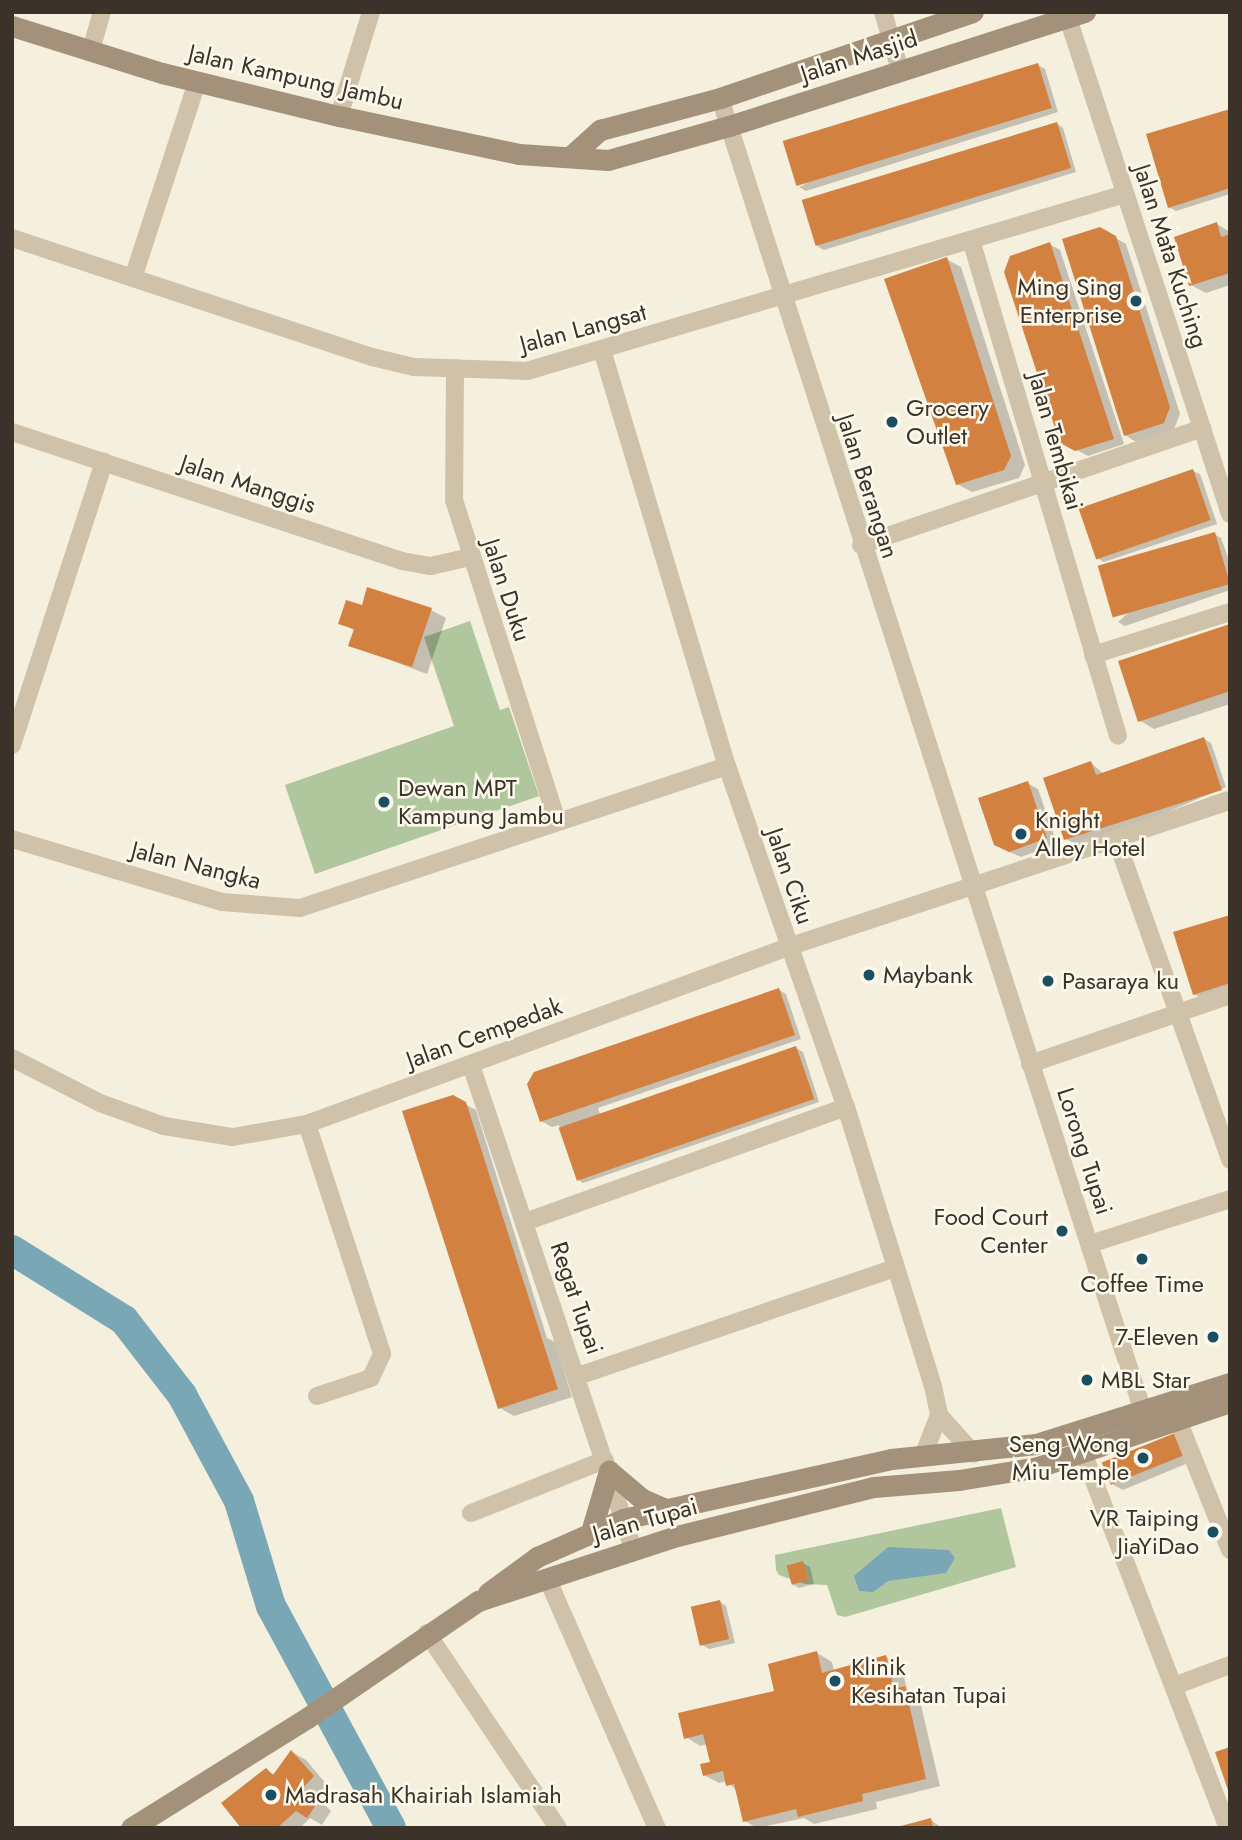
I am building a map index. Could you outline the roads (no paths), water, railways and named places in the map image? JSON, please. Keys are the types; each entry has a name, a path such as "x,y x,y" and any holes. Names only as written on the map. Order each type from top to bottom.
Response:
{"main road":[{"name":"Jalan Masjid","path":"720,98 973,12"},
{"name":"Jalan Masjid","path":"729,127 1073,14"},
{"name":"Jalan Kampung Jambu","path":"12,26 197,82 339,116 519,154 572,155 608,160 729,127"},
{"path":"572,155 600,130 720,98"},
{"name":"Jalan Tupai","path":"131,1828 297,1724 427,1633 478,1601 633,1548 874,1487 996,1475 1084,1455 1146,1420 1230,1383"},
{"name":"Jalan Tupai","path":"1146,1420 1178,1420 1230,1402"},
{"path":"478,1601 515,1570 623,1519 850,1467 923,1456 974,1454 1146,1420"},
{"path":"591,1532 607,1466 642,1499 666,1509"}],"street":[{"path":"91,50 102,12"},
{"path":"339,116 371,12"},
{"path":"883,12 900,70"},
{"name":"Jalan Mata Kuching","path":"1073,14 1125,194 1230,514"},
{"path":"133,278 197,82"},
{"name":"Jalan Berangan","path":"720,98 861,545 973,887"},
{"name":"Jalan Langsat","path":"12,238 372,357 414,367 527,371 1125,194"},
{"name":"Jalan Tembikai","path":"971,240 1118,736"},
{"name":"Jalan Ciku","path":"602,350 727,766 846,1107 939,1415"},
{"name":"Jalan Duku","path":"455,368 454,500 470,557 557,820"},
{"path":"861,545 1202,428"},
{"name":"Jalan Manggis","path":"12,432 401,561 431,566 470,557"},
{"path":"12,745 104,462"},
{"path":"1093,655 1230,612"},
{"name":"Jalan Nangka","path":"12,839 222,902 300,908 557,820 727,766"},
{"name":"Jalan Cempedak","path":"12,1058 100,1103 164,1126 233,1137 307,1125 788,947 1230,801"},
{"path":"1116,839 1230,1160"},
{"name":"Lorong Tupai","path":"973,887 1146,1420"},
{"path":"1030,1064 1230,995"},
{"name":"Regat Tupai","path":"471,1065 578,1376 633,1548"},
{"path":"525,1222 846,1107"},
{"path":"307,1125 382,1354 371,1378 317,1396"},
{"path":"1090,1244 1230,1199"},
{"path":"578,1376 895,1268"},
{"path":"923,1456 939,1415 974,1454"},
{"path":"1178,1420 1230,1550"},
{"path":"1084,1455 1228,1828"},
{"path":"471,1513 607,1466"},
{"path":"547,1577 657,1828"},
{"path":"427,1633 558,1828"},
{"path":"1174,1686 1230,1665"}],"water":[{"path":"888,1547 949,1550 955,1558 946,1573 888,1581 873,1592 859,1591 854,1576"}],"waterway":[{"path":"12,1250 124,1320 182,1395 239,1501 271,1606 391,1828"}],"place":[{"name":"Ming Sing Enterprise","path":"1136,301"},
{"name":"Grocery Outlet","path":"892,422"},
{"name":"Dewan MPT Kampung Jambu","path":"384,802"},
{"name":"Knight Alley Hotel","path":"1021,834"},
{"name":"Maybank","path":"869,975"},
{"name":"Pasaraya ku","path":"1048,981"},
{"name":"Food Court Center","path":"1062,1231"},
{"name":"Coffee Time","path":"1142,1259"},
{"name":"7-Eleven","path":"1213,1337"},
{"name":"MBL Star","path":"1087,1380"},
{"name":"Seng Wong Miu Temple","path":"1143,1458"},
{"name":"VR Taiping JiaYiDao","path":"1213,1532"},
{"name":"Klinik Kesihatan Tupai","path":"835,1681"},
{"name":"Madrasah Khairiah Islamiah","path":"271,1795"}]}
